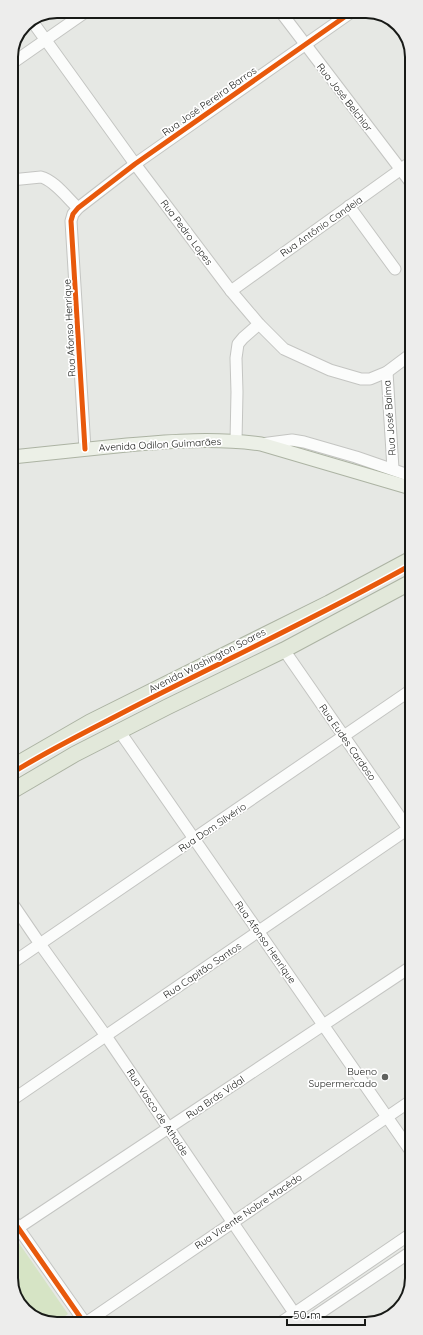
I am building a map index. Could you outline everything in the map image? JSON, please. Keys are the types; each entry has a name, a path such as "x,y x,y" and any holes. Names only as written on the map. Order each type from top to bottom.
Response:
{"highway":[{"name":"Avenida Washington Soares","path":"18,764 90,722 329,603 405,562"},
{"path":"18,787 75,754 284,650 405,585"}],"main road":[{"name":"Avenida Odilon Guimarães","path":"18,456 167,442 212,440 236,441 261,444 405,486"}],"street":[{"path":"18,59 77,18"},
{"name":"Rua José Belchior","path":"285,18 405,175"},
{"name":"Rua José Pereira Barros","path":"78,208 135,164 343,18"},
{"name":"Rua Pedro Lopes","path":"35,25 135,164 231,291 259,324 284,349 330,370 361,380 370,379 387,372"},
{"name":"Rua Antônio Candeia","path":"231,291 405,166"},
{"path":"18,179 41,177 46,178 78,208"},
{"path":"349,206 394,269"},
{"name":"Rua Afonso Henrique","path":"78,208 73,214 71,221 85,449"},
{"path":"236,441 236,358 238,344 259,324"},
{"name":"Rua José Baíma","path":"393,469 387,372 405,358"},
{"name":"Avenida Odilon Guimarães","path":"261,444 292,440 304,442 356,456 405,474"},
{"name":"Rua Eudes Cardoso","path":"284,650 405,823"},
{"name":"Rua Dom Silvério","path":"18,960 405,694"},
{"name":"Rua Afonso Henrique","path":"120,732 405,1143"},
{"name":"Rua Capitão Santos","path":"18,1096 405,833"},
{"name":"Rua Vasco de Athaíde","path":"18,912 106,1036 233,1221 296,1317"},
{"name":"Rua Brás Vidal","path":"18,1221 169,1128 405,971"},
{"name":"Rua Vicente Nobre Macêdo","path":"95,1317 233,1221 405,1105"},
{"path":"18,1227 80,1317"},
{"path":"289,1317 405,1238"},
{"path":"314,1317 405,1256"},
{"path":"377,1257 386,1268"}],"green space":[{"path":"18,1242 68,1314 64,1317 44,1315 33,1309 25,1300 18,1283"}],"cycle path":[{"path":"85,449 71,221 73,214 78,208 135,164 343,18"},
{"path":"18,769 83,733 305,621 405,568"},
{"path":"18,1228 80,1317"}],"place":[{"name":"Bueno Supermercado","path":"385,1077"}]}
